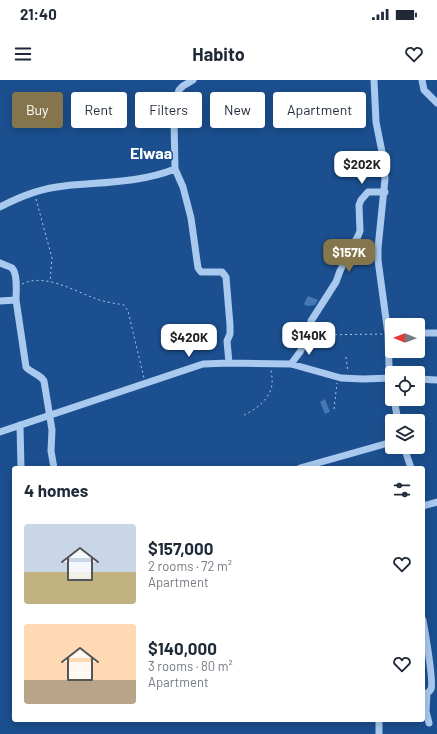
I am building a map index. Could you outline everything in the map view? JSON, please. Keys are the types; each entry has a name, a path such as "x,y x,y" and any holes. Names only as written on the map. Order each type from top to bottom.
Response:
{"street":[{"path":"193,80 182,86 176,96 174,121 176,169 183,187 191,218 198,268 201,272 222,272 226,277 230,325 228,341 229,363"},
{"path":"374,80 376,122 386,179 378,260 388,318"},
{"path":"422,80 424,90 437,103"},
{"path":"0,206 35,193 63,186 150,177 176,169"},
{"path":"291,364 298,356 308,336 311,321 336,282 359,233 359,205 361,200 368,192 385,192"},
{"path":"0,263 13,269 17,287 16,300 26,367 29,371 42,378 44,381 52,430 51,456 54,466"},
{"path":"0,301 16,300"},
{"path":"425,333 437,333"},
{"path":"389,358 389,366"},
{"path":"0,432 203,364 291,364 349,379 385,378"},
{"path":"378,379 385,371"},
{"path":"425,379 437,380"},
{"path":"20,425 21,466"},
{"path":"307,466 385,444"},
{"path":"406,454 410,466"},
{"path":"425,505 437,502"},
{"path":"425,634 431,676 431,689 425,694 426,711 429,723"},
{"path":"378,734 379,722"}],"path":[{"path":"35,193 52,258 50,282"},
{"path":"17,287 29,281 43,280 77,290 101,300 124,304 128,311 145,383"},
{"path":"308,336 385,333"},
{"path":"346,357 349,379"},
{"path":"244,415 253,411 261,404 271,389 272,363"},
{"path":"334,409 337,377"}],"building":[{"path":"308,296 318,300 315,305 307,306 304,304"},
{"path":"325,399 330,412 325,414 320,402"}],"district":[{"name":"Elwaa","path":"151,152"}]}
